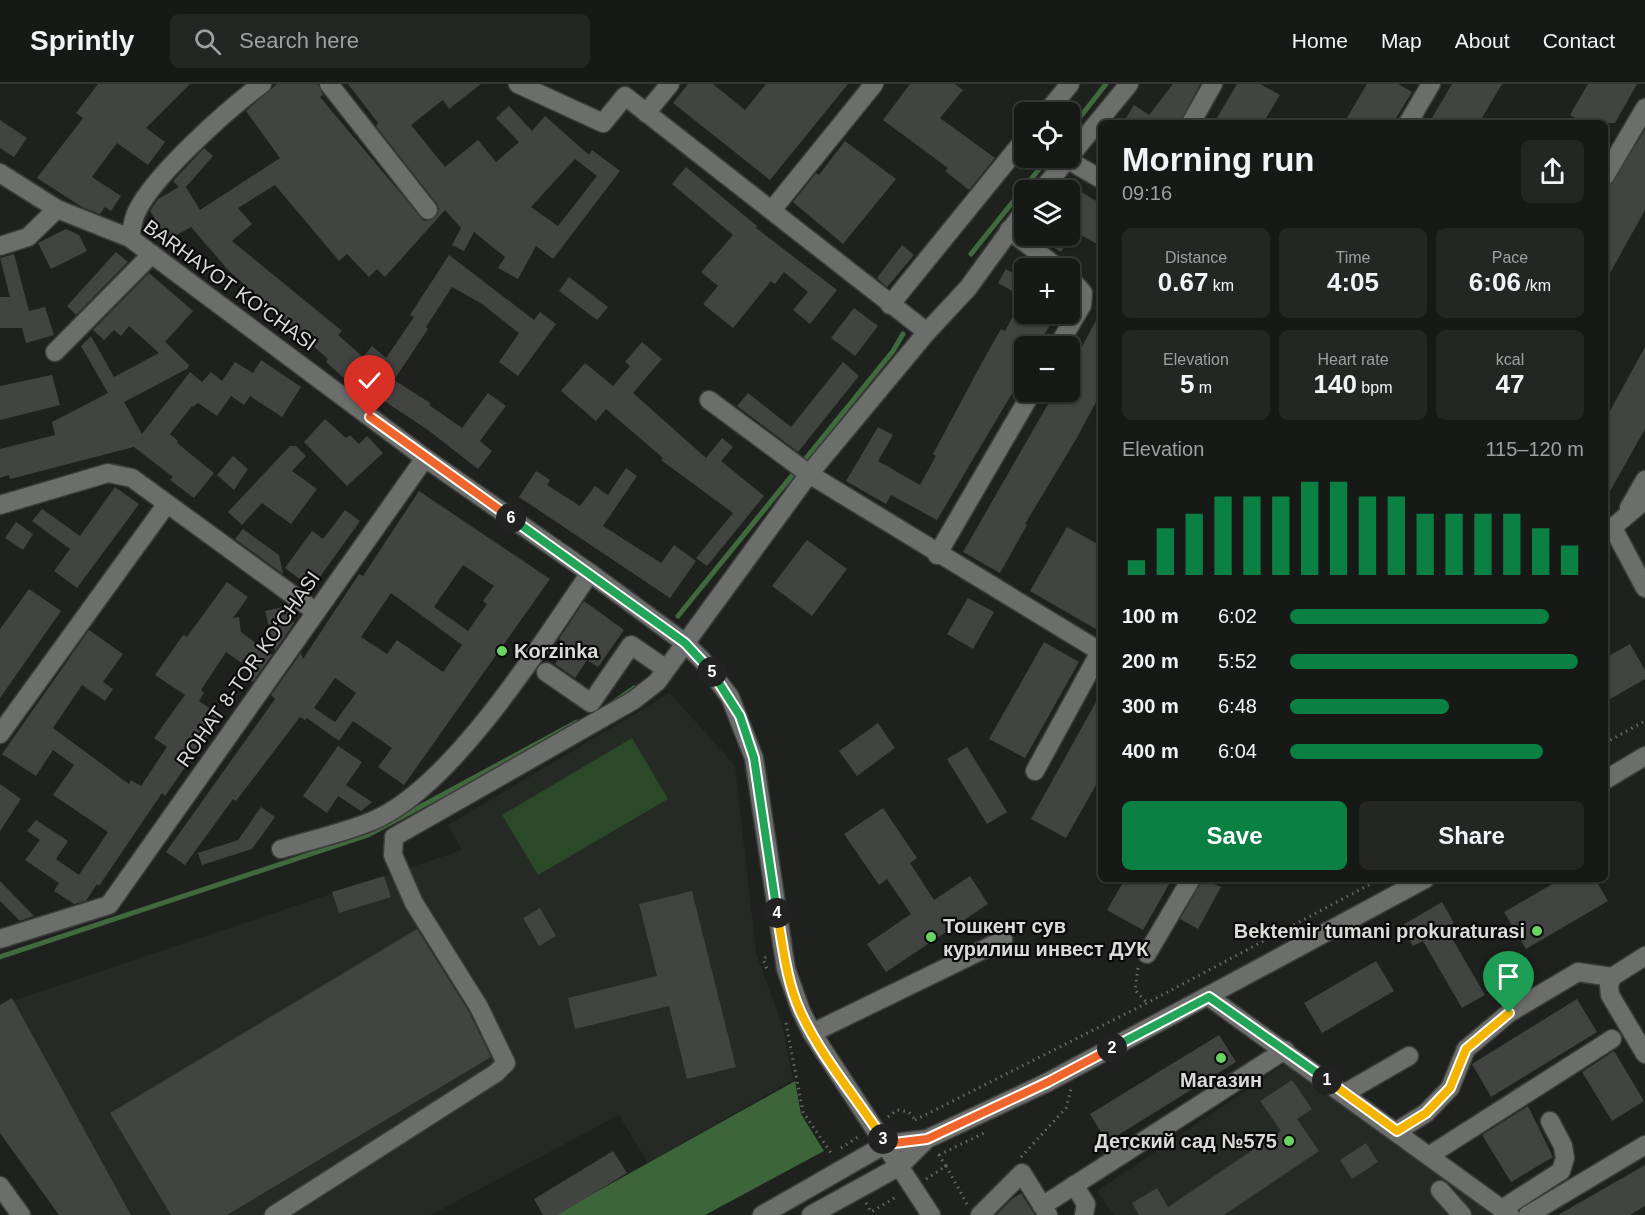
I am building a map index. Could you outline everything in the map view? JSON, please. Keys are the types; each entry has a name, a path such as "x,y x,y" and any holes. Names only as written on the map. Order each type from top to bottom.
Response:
{"street":[{"path":"130,238 137,211 154,187 204,135 262,84"},
{"path":"329,84 428,210"},
{"path":"518,84 603,123 618,90 927,332"},
{"path":"646,113 670,84"},
{"path":"772,210 874,84"},
{"path":"1055,102 1070,84"},
{"path":"1100,120 1129,84"},
{"path":"1193,120 1213,84"},
{"path":"1410,120 1431,84"},
{"path":"1608,171 1645,108"},
{"path":"1080,145 1098,123"},
{"path":"890,305 1014,152"},
{"path":"1080,167 1098,177"},
{"path":"1051,180 1061,168"},
{"name":"BARHAYOT KO'CHASI","path":"0,172 57,209 130,238 425,458 590,573 685,643 702,660 730,696 748,737 754,758 786,969 801,1011 812,1033 931,1215"},
{"path":"0,246 28,237 57,209"},
{"path":"274,1215 496,1073 506,1063 479,1007 414,903 393,855 394,837 634,700 657,682 808,474 927,332 968,288 1014,224"},
{"path":"1009,230 1045,258"},
{"path":"55,352 152,254"},
{"path":"1080,290 1083,293 1083,305 1080,310"},
{"path":"709,400 808,474 937,555 1098,649"},
{"path":"937,555 1026,402"},
{"name":"ROHAT 8-TOR KO‘CHASI","path":"0,939 109,905 425,458"},
{"path":"0,505 108,473 132,478 166,505 316,612"},
{"path":"1627,513 1645,480"},
{"path":"1645,500 1627,513 1609,531 1645,588"},
{"path":"0,734 166,505"},
{"path":"281,849 374,820 417,793 463,747 590,573"},
{"path":"546,672 591,703 631,645 666,669"},
{"path":"1035,771 1098,656"},
{"path":"1608,778 1643,761"},
{"path":"1146,954 1189,882"},
{"path":"762,1215 886,1144 927,1138 1048,1082 1420,882"},
{"path":"812,1033 1003,940"},
{"path":"1645,956 1612,977 1609,985 1610,995 1645,1054"},
{"path":"1397,1131 1426,1113 1450,1088 1466,1049 1509,1013 1578,972 1612,977"},
{"path":"1209,997 1345,1093 1506,1212 1561,1171 1565,1158 1563,1146 1550,1121"},
{"path":"1430,1155 1612,1039"},
{"path":"980,1215 1022,1173 1045,1210 1074,1185 1285,1050"},
{"path":"1345,1093 1409,1056"},
{"path":"811,1215 900,1166 927,1138"},
{"path":"1528,1215 1645,1145"},
{"path":"1074,1185 1086,1204 1084,1215"},
{"path":"0,1186 21,1215"},
{"path":"1440,1190 1462,1215"}],"path":[{"path":"1608,741 1645,721"},
{"path":"915,1120 1147,1004 1374,882"},
{"path":"1146,954 1136,975 1135,990 1147,1004"},
{"path":"767,957 763,959 771,981"},
{"path":"782,1012 790,1034 803,1112 834,1157"},
{"path":"886,1118 897,1110 909,1112 946,1166 922,1181"},
{"path":"862,1197 871,1212 902,1193"}],"shaded area":[{"path":"670,693 735,766 756,953 783,1027 793,1080 648,1163 619,1115 431,1215 59,1215 0,1133 0,1005 462,850 448,825"},
{"path":"1285,1064 1498,1215 1114,1215 1097,1191"}],"green space":[{"path":"632,738 668,799 538,875 502,815"},
{"path":"795,1081 801,1114 824,1151 705,1215 555,1215"}],"building":[{"path":"98,84 190,84 146,128 165,142 148,165 117,143 92,177 121,196 111,211 105,207 100,214 82,207 37,178 83,118 76,113"},
{"path":"277,84 318,84 323,95 320,97 424,221 435,218 439,209 437,204 376,126 378,123 348,84 481,84 449,109 443,100 411,125 445,167 478,140 496,162 519,142 496,118 509,106 532,131 545,116 589,155 592,150 620,171 553,259 536,246 518,279 498,268 505,257 474,232 464,251 452,245 461,228 445,210 385,277 377,269 369,277 347,254 339,261 275,185 238,208 252,224 232,241 342,331 338,335 363,357 372,346 386,358 414,317 410,315 449,255 534,320 540,312 556,324 518,376 499,362 519,333 482,304 452,287 426,327 428,329 394,380 430,403 429,405 462,428 488,393 506,406 480,441 492,451 478,469 428,430 357,383 354,387 326,362 328,359 229,271 191,227 168,240 150,211 158,199 179,187 173,181 204,148 213,156 186,187 200,210 280,158 246,111","holes":["575,159 597,176 558,226 531,207"]},
{"path":"688,84 713,84 745,110 766,84 848,84 770,180 673,103"},
{"path":"910,84 955,84 963,90 940,118 995,158 969,190 945,171 948,168 883,120"},
{"path":"1173,84 1200,84 1182,120 1129,120 1126,118 1134,105 1149,115"},
{"path":"1237,84 1260,84 1280,95 1265,120 1216,120"},
{"path":"1367,84 1398,84 1412,92 1395,120 1346,120"},
{"path":"1452,84 1502,84 1481,120 1431,120"},
{"path":"1588,84 1637,84 1615,123 1608,123 1608,120 1579,120 1570,115"},
{"path":"0,120 27,138 14,157 0,148"},
{"path":"1645,130 1645,210 1608,277 1608,188"},
{"path":"845,141 896,179 843,244 793,202 816,173 819,175"},
{"path":"686,167 757,226 756,228 837,290 810,324 793,310 808,292 784,272 775,284 771,281 733,328 703,304 718,286 701,272 733,235 672,184"},
{"path":"1080,191 1098,202 1098,244 1080,234"},
{"path":"66,229 79,235 87,251 51,269 38,243"},
{"path":"902,245 914,255 887,287 877,278"},
{"path":"1051,246 1065,246 1061,252"},
{"path":"116,252 128,262 76,315 67,306"},
{"path":"14,254 29,311 45,307 54,335 26,343 22,328 0,328 0,297 10,297 0,258"},
{"path":"1006,269 1014,273 1014,292 998,283"},
{"path":"149,273 193,311 165,342 189,365 187,369 124,402 142,434 190,372 202,382 211,372 222,381 235,362 253,373 261,360 301,387 282,417 250,396 244,405 231,396 217,416 198,403 192,406 170,434 178,441 177,443 214,473 194,498 170,480 173,477 134,447 10,479 9,475 0,478 0,449 55,435 52,422 108,393 81,346 91,336 114,377 159,353 129,326 121,336 114,330 104,340 93,330"},
{"path":"569,277 608,307 597,320 559,291"},
{"path":"854,308 878,326 855,356 831,338"},
{"path":"1014,314 1014,324 1050,324 1044,336 1014,336 1014,390 937,520 891,495 886,504 846,481 878,427 893,435 878,461 920,485 936,456 933,454 985,357 1001,329 1005,331"},
{"path":"1098,317 1098,399 1025,524 1027,525 1000,573 963,552 1049,402 1080,402 1080,350"},
{"path":"642,342 662,359 633,393 706,458 722,438 733,447 721,461 764,496 707,566 696,558 733,513 661,460 663,458 606,409 596,421 561,391 585,363 613,386 630,366 625,362"},
{"path":"1645,347 1645,429 1608,495 1608,415"},
{"path":"843,362 859,376 798,452 737,406 748,393 791,427"},
{"path":"52,375 60,405 0,420 0,386"},
{"path":"325,419 346,438 350,435 359,444 367,436 383,453 347,486 304,442"},
{"path":"290,446 296,446 306,456 292,471 317,489 291,524 262,503 242,525 228,512"},
{"path":"233,456 248,469 234,490 217,475"},
{"path":"626,468 637,476 603,526 661,563 674,545 696,561 670,598 519,497 536,471 550,480 547,485 580,506 595,486 608,495"},
{"path":"115,487 139,504 77,588 54,571 70,549 32,521 42,509 80,536"},
{"path":"419,491 550,579 404,785 378,767 392,748 353,721 339,741 307,718 305,720 300,717 236,801 233,799 185,865 166,852 275,699 271,695 301,653 303,659 359,574 363,576","holes":["463,565 494,586 483,601 487,604 468,631 434,607","391,593 462,645 443,672 397,640 387,654 361,637","335,678 356,693 335,722 314,708"]},
{"path":"345,510 360,521 312,588 285,568 312,531 323,539"},
{"path":"16,522 33,534 23,550 5,538"},
{"path":"1067,527 1098,544 1098,630 1030,591"},
{"path":"243,529 279,555 283,574 235,539"},
{"path":"807,540 847,569 812,616 772,586"},
{"path":"227,582 248,597 233,618 239,617 241,632 272,655 253,682 246,678 252,670 226,652 201,690 204,693 199,701 221,716 165,796 162,793 99,886 97,884 86,901 74,904 54,891 59,883 25,860 40,840 27,831 36,820 68,841 56,859 79,875 108,832 53,795 74,765 53,750 36,776 2,754 89,630 123,654 103,682 113,689 105,701 82,685 53,728 129,784 131,780 141,786 167,747 154,738 185,695 155,675 183,635 187,637"},
{"path":"29,589 61,611 0,698 0,629"},
{"path":"968,598 994,612 973,649 947,634"},
{"path":"584,601 624,630 598,667 587,660 575,678 555,664 567,646 559,639"},
{"path":"288,606 294,623 275,651 265,611"},
{"path":"1044,642 1079,662 1025,758 989,739"},
{"path":"1630,644 1645,670 1645,679 1608,700 1608,656"},
{"path":"1098,698 1098,781 1066,838 1031,819"},
{"path":"878,723 895,748 857,776 839,751"},
{"path":"338,746 362,762 346,785 372,802 361,811 338,796 327,813 303,796"},
{"path":"967,747 1007,812 987,824 947,759"},
{"path":"0,784 21,799 0,831"},
{"path":"261,807 275,817 252,849 202,865 198,853 238,840"},
{"path":"883,808 917,858 910,863 934,900 970,876 988,904 886,972 867,944 911,914 887,879 879,885 844,834"},
{"path":"384,876 391,897 339,913 332,892"},
{"path":"0,881 34,916 20,921 0,901"},
{"path":"1123,882 1170,882 1143,930 1107,910"},
{"path":"1201,882 1210,882 1221,887 1198,929 1180,919"},
{"name":"Bektemir tumani prokuraturasi","path":"1556,882 1597,882 1608,901 1526,949 1504,912"},
{"path":"692,891 736,1067 687,1079 669,1006 575,1029 568,998 657,976 639,904"},
{"path":"1442,902 1454,923 1446,928 1485,995 1462,1008 1423,941 1413,946 1401,926"},
{"path":"540,908 556,936 539,946 523,918"},
{"path":"417,929 469,1012 491,1057 227,1215 171,1215 110,1113"},
{"path":"1376,961 1394,991 1322,1033 1304,1003"},
{"path":"12,998 131,1215 59,1215 0,1133 0,1005"},
{"path":"1577,999 1597,1032 1491,1097 1472,1064"},
{"path":"1219,1035 1236,1062 1107,1142 1090,1114"},
{"path":"1614,1051 1644,1101 1612,1121 1582,1072"},
{"name":"Детский сад №575","path":"1292,1080 1312,1109 1297,1119 1319,1151 1224,1215 1139,1215 1132,1203 1157,1188 1168,1207 1281,1131 1260,1101"},
{"path":"1528,1106 1553,1157 1511,1182 1482,1135"},
{"path":"1366,1143 1378,1162 1352,1179 1340,1160"},
{"path":"613,1151 627,1173 558,1215 543,1215 534,1199"},
{"path":"1645,1165 1645,1206 1630,1215 1558,1215"},
{"path":"1021,1193 1035,1215 996,1215 1012,1199"}],"waterway":[{"path":"1080,117 1106,84"},
{"path":"971,254 1040,168"},
{"path":"678,616 893,351 903,334"},
{"path":"614,702 634,688"},
{"path":"0,957 368,835 577,722"}],"place":[{"name":"Korzinka","path":"502,651"},
{"name":"Bektemir tumani prokuraturasi","path":"1537,931"},
{"name":"Тошкент сув курилиш инвест ДУК","path":"931,937"},
{"name":"Магазин","path":"1221,1058"},
{"name":"Детский сад №575","path":"1289,1141"}],"route":[{"path":"370,417 685,643 702,660 730,696 740,716 754,758 786,969 792,990 812,1033 886,1144 927,1139 1048,1082 1209,997 1223,1010 1285,1050 1397,1131 1426,1113 1450,1088 1466,1049 1509,1013"}]}
